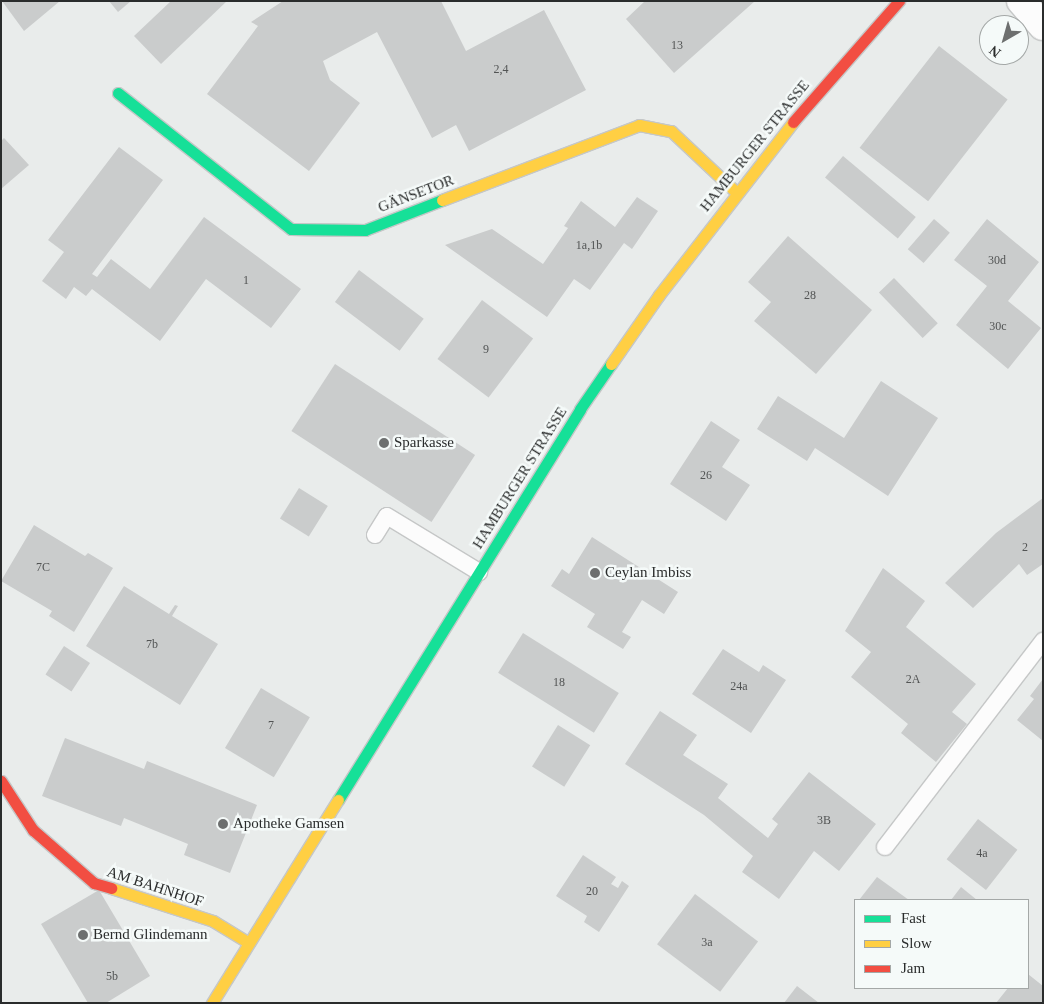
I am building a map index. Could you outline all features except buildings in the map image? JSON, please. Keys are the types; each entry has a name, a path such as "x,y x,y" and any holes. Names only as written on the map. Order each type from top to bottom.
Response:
{"street":[{"name":"HAMBURGER STRASSE","path":"212,1003 580,410 659,295 736,192 834,73 899,1"},
{"name":"GÄNSETOR","path":"118,93 291,228 365,230 638,125 671,131 736,192"},
{"name":"AM BAHNHOF","path":"1,781 33,830 94,883 213,921 249,943"}],"lane":[{"path":"375,535 387,516 479,572"},
{"path":"885,847 1043,641"}],"traffic: fast":[{"path":"118,93 291,229 365,230 442,200"},
{"path":"338,800 580,409 611,364"}],"traffic: slow":[{"path":"611,364 659,295 793,122"},
{"path":"442,200 639,125 671,131 736,192"},
{"path":"212,1003 338,800"},
{"path":"111,888 213,921 249,943"}],"traffic: jam":[{"path":"793,122 899,1"},
{"path":"1,781 33,830 94,883 111,888"}],"place":[{"name":"Sparkasse","path":"384,443"},
{"name":"Ceylan Imbiss","path":"595,573"},
{"name":"Apotheke Gamsen","path":"223,824"},
{"name":"Bernd Glindemann","path":"83,935"}]}
